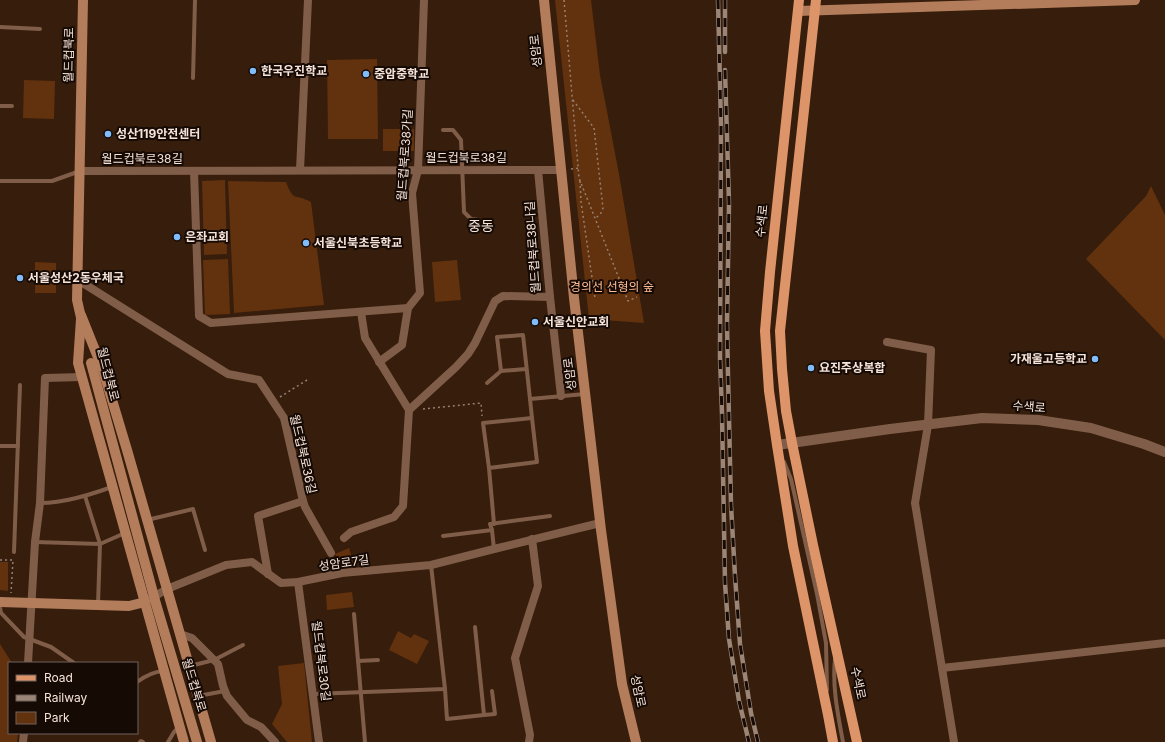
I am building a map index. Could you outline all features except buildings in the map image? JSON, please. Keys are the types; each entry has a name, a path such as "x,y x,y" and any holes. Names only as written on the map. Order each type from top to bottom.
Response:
{"main road":[{"name":"월드컵북로","path":"82,0 77,300 91,363 156,604 197,742"},
{"name":"성암로","path":"544,0 574,298 600,523 622,684 636,742"},
{"name":"수색로","path":"799,0 765,331 770,391 777,445 793,546 828,715 832,742"},
{"path":"798,11 815,5 1135,0"},
{"name":"수색로","path":"815,5 780,331 782,369 786,411 792,443 857,742"},
{"path":"81,315 78,363 184,742"},
{"path":"81,315 103,370 211,742"},
{"path":"0,602 129,606 145,602"}],"street":[{"path":"300,170 308,0"},
{"name":"월드컵북로38가길","path":"379,362 402,345 408,308 420,293 412,194 418,170 424,0"},
{"path":"194,170 199,316 211,323 408,308"},
{"name":"월드컵북로38나길","path":"409,410 468,354 475,343 494,301 503,296 550,297 538,170"},
{"name":"월드컵북로38길","path":"80,171 561,170"},
{"name":"월드컵북로36길","path":"78,280 228,374 259,380 284,418 303,501 258,516 268,574"},
{"path":"550,297 561,396"},
{"path":"344,538 351,532 394,517 404,506 409,410 366,338 362,312"},
{"path":"887,342 931,350 928,425 916,503 954,742"},
{"path":"28,662 27,638 32,603 35,542 40,503 45,378 82,377"},
{"name":"수색로","path":"777,445 982,418 1038,420 1091,428 1165,452"},
{"path":"303,501 330,553"},
{"name":"성암로7길","path":"145,602 167,589 226,565 252,562 281,583 298,582 342,573 431,565 600,523"},
{"path":"529,742 530,735 515,658 538,586 532,539"},
{"name":"월드컵북로30길","path":"298,582 319,742"},
{"path":"180,634 192,638 218,664 227,696 247,720 262,727 275,742"},
{"path":"942,668 1165,643"}],"lane":[{"path":"193,78 195,0"},
{"path":"0,27 40,29"},
{"path":"0,106 12,106"},
{"path":"443,130 454,130 461,140 464,212 470,219 479,220"},
{"path":"0,181 52,182 80,171"},
{"path":"489,468 537,462 523,335 497,337 500,372"},
{"path":"487,383 500,372 526,369"},
{"path":"14,552 20,385"},
{"path":"530,400 585,394"},
{"path":"494,524 483,423 532,418"},
{"path":"777,445 791,479 817,594 826,643 828,715"},
{"path":"0,446 18,446"},
{"path":"40,503 51,503 85,496 112,487"},
{"path":"85,496 100,544 98,605"},
{"path":"147,520 193,509 205,550"},
{"path":"494,549 490,524 550,516"},
{"path":"443,536 492,530"},
{"path":"35,542 100,544 126,533"},
{"path":"431,565 447,719 495,714 492,691"},
{"path":"0,608 1,613 27,638 51,647 73,662"},
{"path":"354,614 365,742"},
{"path":"475,627 484,715"},
{"name":"월드컵북로","path":"190,666 214,660 243,645"},
{"path":"836,647 834,671 835,688 843,742"},
{"path":"358,661 378,660"},
{"path":"138,681 147,675 157,671 164,671"},
{"path":"313,694 445,689"},
{"name":"월드컵북로","path":"198,696 225,691"},
{"path":"168,742 180,726"}],"path":[{"path":"564,0 581,202 595,298"},
{"path":"573,100 594,128 602,208 596,218"},
{"path":"579,178 628,301 637,297"},
{"path":"273,401 307,380"},
{"path":"431,408 481,403 483,423"},
{"path":"0,560 13,560 11,603"}],"green space":[{"name":"경의선 선형의 숲","path":"555,0 591,0 600,75 619,174 644,323 589,319"},
{"path":"377,59 378,139 328,139 327,60"},
{"path":"24,80 55,81 54,119 23,118"},
{"path":"383,129 414,129 414,151 383,151"},
{"path":"225,180 227,254 204,255 202,181"},
{"path":"228,181 286,182 293,195 311,202 324,305 234,313"},
{"path":"1151,186 1165,215 1165,340 1086,259 1146,196"},
{"path":"228,259 230,314 205,315 203,260"},
{"path":"457,260 461,300 435,302 432,262"},
{"path":"35,262 56,263 56,293 35,293"},
{"path":"349,548 355,568 343,569 335,554"},
{"path":"0,562 8,562 8,591 0,590"},
{"path":"352,592 354,607 327,610 326,595"},
{"path":"398,631 411,638 414,634 429,641 417,664 389,650"},
{"path":"0,644 11,662 8,662 8,734 18,734 17,742 0,742"},
{"path":"304,663 312,742 287,742 272,724 282,704 278,666"}],"railway":[{"path":"718,0 721,126 720,357 725,583 729,639 739,701 749,742"},
{"path":"725,0 725,52"},
{"path":"725,70 729,203 727,324 731,505 740,644 751,713 758,742"}],"place":[{"name":"한국우진학교","path":"253,71"},
{"name":"중암중학교","path":"366,74"},
{"name":"성산119안전센터","path":"108,134"},
{"name":"은좌교회","path":"177,237"},
{"name":"서울신북초등학교","path":"306,243"},
{"name":"서울성산2동우체국","path":"20,278"},
{"name":"서울신안교회","path":"535,322"},
{"name":"가재울고등학교","path":"1095,359"},
{"name":"요진주상복합","path":"811,368"}],"district":[{"name":"중동","path":"481,226"}]}
